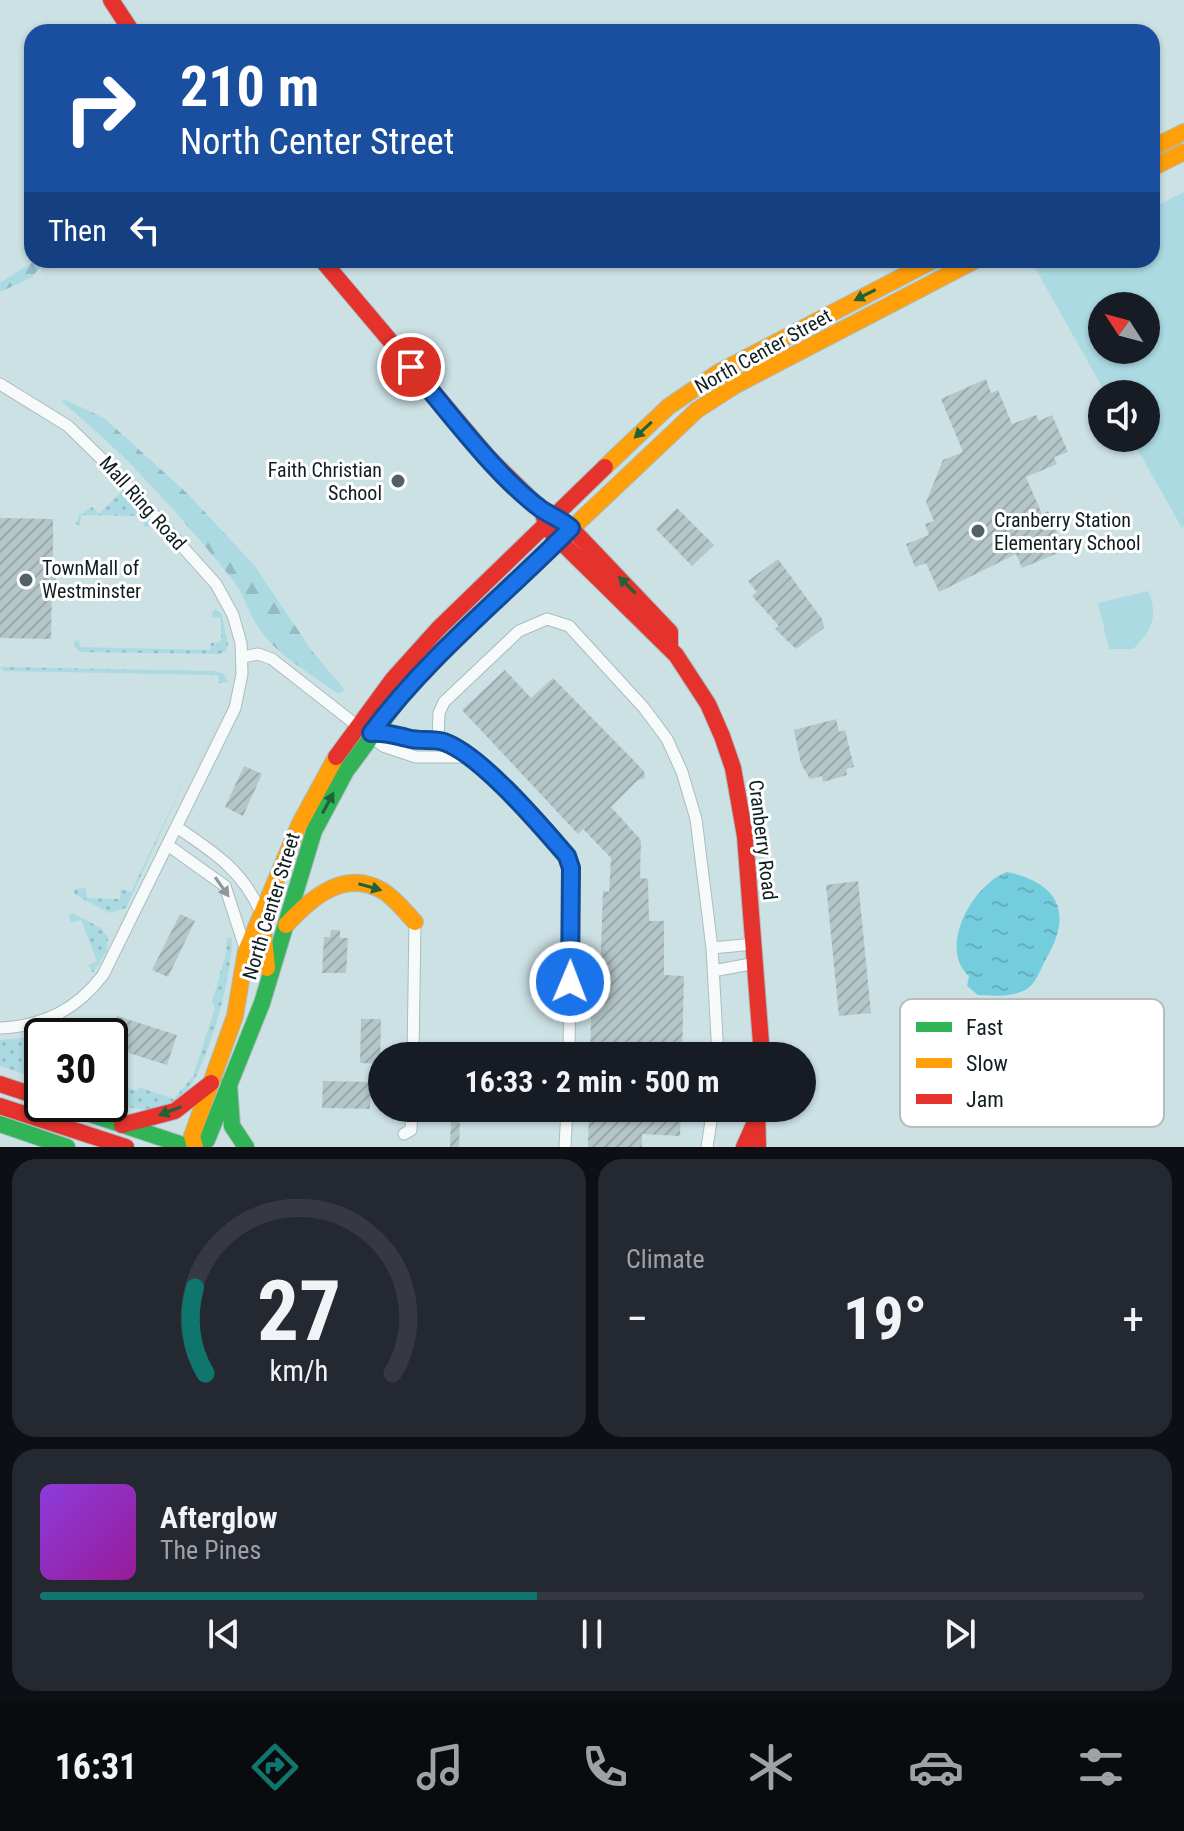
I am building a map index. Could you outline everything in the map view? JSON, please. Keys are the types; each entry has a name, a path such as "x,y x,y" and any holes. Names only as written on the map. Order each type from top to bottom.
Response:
{"main road":[{"path":"111,0 127,24"},
{"path":"1160,144 1184,132"},
{"path":"1160,164 1184,152"},
{"name":"Cranberry Road","path":"329,268 489,458 549,518 571,528 670,632 670,646"},
{"name":"North Center Street","path":"919,268 719,372 668,407 549,518 438,629 364,729 309,804 246,951 235,1016 192,1136 197,1147 207,1140 269,982 299,866 364,729 445,645 697,410 736,385 961,268"},
{"name":"Cranberry Road","path":"549,518 559,541 657,640 670,646 707,699 728,747 746,849 761,1042"},
{"path":"282,929 312,896 326,887 356,884 382,890 415,922"},
{"path":"261,913 269,982"},
{"path":"122,1125 142,1116 160,1116 177,1110 211,1083"},
{"path":"0,1084 24,1092"},
{"path":"229,1084 232,1126 246,1147"},
{"path":"0,1106 126,1147"},
{"path":"113,1122 189,1147"},
{"path":"744,1147 754,1122"},
{"path":"758,1122 758,1147"},
{"path":"0,1124 66,1147"}],"street":[{"name":"Mall Ring Road","path":"0,384 81,437 193,557 227,602 238,629 243,657 235,708 111,962 86,996 48,1020 0,1028"},
{"path":"438,740 440,708 519,631 547,619 569,626 644,708 667,739 682,772 696,819 712,948 717,1042"},
{"path":"243,657 258,654 272,659 383,746 399,753 441,760 467,757"},
{"path":"364,729 392,731 406,738 438,740 467,757 486,771 570,862 569,1042"},
{"path":"178,828 229,863 253,893 261,913"},
{"path":"169,846 225,886 246,951"},
{"path":"413,1042 415,922"},
{"path":"712,948 754,944"},
{"path":"713,971 756,963"},
{"path":"404,1134 411,1130 411,1122"},
{"path":"565,1147 566,1122"},
{"path":"707,1147 711,1122"}],"green space":[{"path":"1184,192 1184,525 1182,528 1139,452 1160,452 1160,380 1098,380 1089,364 1160,364 1160,292 1088,292 1088,362 1035,268 1160,268 1160,204"},
{"path":"24,268 40,268 32,277 0,292 0,283"},
{"path":"64,399 104,418 189,495 254,565 312,651 345,690 338,694 274,646 258,627 236,584 192,532 130,464 62,402"},
{"path":"123,490 152,523 151,526 144,527 143,516 81,515 80,526 76,524 79,515 92,507 99,514"},
{"path":"1148,591 1153,616 1145,636 1133,649 1109,649 1098,603"},
{"path":"215,609 221,613 228,644 226,651 219,654 80,652 74,646 74,641 79,640 80,647 210,650 211,643 221,642 221,618 211,617"},
{"path":"0,667 216,671 224,674 228,682 219,683 218,675 4,671"},
{"path":"189,771 126,908 109,913 74,894 74,889 86,888 87,898 120,899 121,889 131,892"},
{"path":"72,913 101,928 108,937 107,950 93,973 88,965 97,961 81,920 71,923 69,916"},
{"path":"227,938 232,938 222,1003 205,1057 194,1080 182,1097 170,1106 155,1109 128,1107 128,1088 137,1091 139,1087 174,1099 193,1076 215,1008 212,1002 226,954"},
{"path":"24,1038 24,1074 0,1066 0,1040"}],"water":[{"path":"1007,872 1024,877 1049,892 1056,902 1059,926 1055,941 1034,982 1027,989 1010,995 978,995 967,986 969,976 960,964 957,950 958,934 963,918 982,889"}],"building":[{"path":"986,379 991,393 998,390 1012,424 1036,415 1039,421 1052,415 1068,452 1054,457 1057,464 1026,477 1042,514 1048,511 1059,537 1052,540 1058,553 1022,568 1016,554 939,592 926,563 915,567 906,544 929,535 925,524 934,521 926,502 943,460 963,452 941,399"},
{"path":"677,508 714,545 692,566 656,529"},
{"name":"TownMall of Westminster","path":"0,518 53,519 56,579 52,590 51,639 0,638"},
{"path":"778,559 822,619 824,628 796,649 775,629 779,626 752,596 757,592 748,581"},
{"path":"505,670 531,698 553,678 644,771 645,778 638,780 611,807 641,840 640,878 648,879 649,921 664,921 664,975 684,976 682,1042 590,1042 592,977 600,977 603,891 609,892 611,858 583,829 578,834 462,710"},
{"path":"836,719 839,732 845,730 854,767 846,769 847,775 823,782 822,776 810,779 801,764 794,730"},
{"path":"244,766 262,774 243,816 225,807"},
{"path":"858,881 871,1013 839,1016 826,885"},
{"path":"180,914 195,921 168,977 152,970"},
{"path":"331,930 340,930 340,938 348,938 346,973 322,973 324,937 330,937"},
{"path":"128,1019 177,1035 167,1065 128,1053"},
{"path":"361,1019 381,1019 380,1042 368,1042 368,1063 360,1063"},
{"path":"323,1081 368,1082 368,1109 322,1108"},
{"path":"451,1122 460,1122 459,1147 450,1147"},
{"path":"589,1122 680,1122 680,1136 642,1134 642,1147 588,1147"}],"traffic: fast":[{"path":"199,1147 207,1140 262,1003 314,831 346,771 403,694"},
{"path":"229,1084 232,1126 246,1147"},
{"path":"114,1122 189,1147"},
{"path":"0,1124 67,1147"}],"traffic: slow":[{"path":"1160,144 1184,132"},
{"path":"1160,164 1184,152"},
{"path":"605,467 668,407 719,372 919,268"},
{"path":"403,694 459,635 697,410 736,385 961,268"},
{"path":"195,1147 192,1136 235,1016 246,951 300,823 336,757"},
{"path":"286,925 318,896 330,889 355,883 383,891 415,922"},
{"path":"262,916 267,968"}],"traffic: jam":[{"path":"111,0 127,24"},
{"path":"329,268 489,458 542,510 558,516 571,528 670,632 670,646"},
{"path":"336,757 393,679 438,629 605,467"},
{"path":"542,510 547,528 676,655 708,704 722,736 733,768 745,836 761,1042"},
{"path":"122,1125 175,1111 211,1083"},
{"path":"0,1084 24,1092"},
{"path":"0,1106 126,1147"},
{"path":"744,1147 755,1122"},
{"path":"757,1122 758,1147"}],"place":[{"name":"Faith Christian School","path":"398,481"},
{"name":"Cranberry Station Elementary School","path":"978,531"},
{"name":"TownMall of Westminster","path":"26,580"}],"route":[{"path":"411,367 489,458 542,510 558,516 571,528 456,634 408,685 371,733 392,731 406,738 438,740 460,751 486,771 567,856 571,868 570,982"}]}
